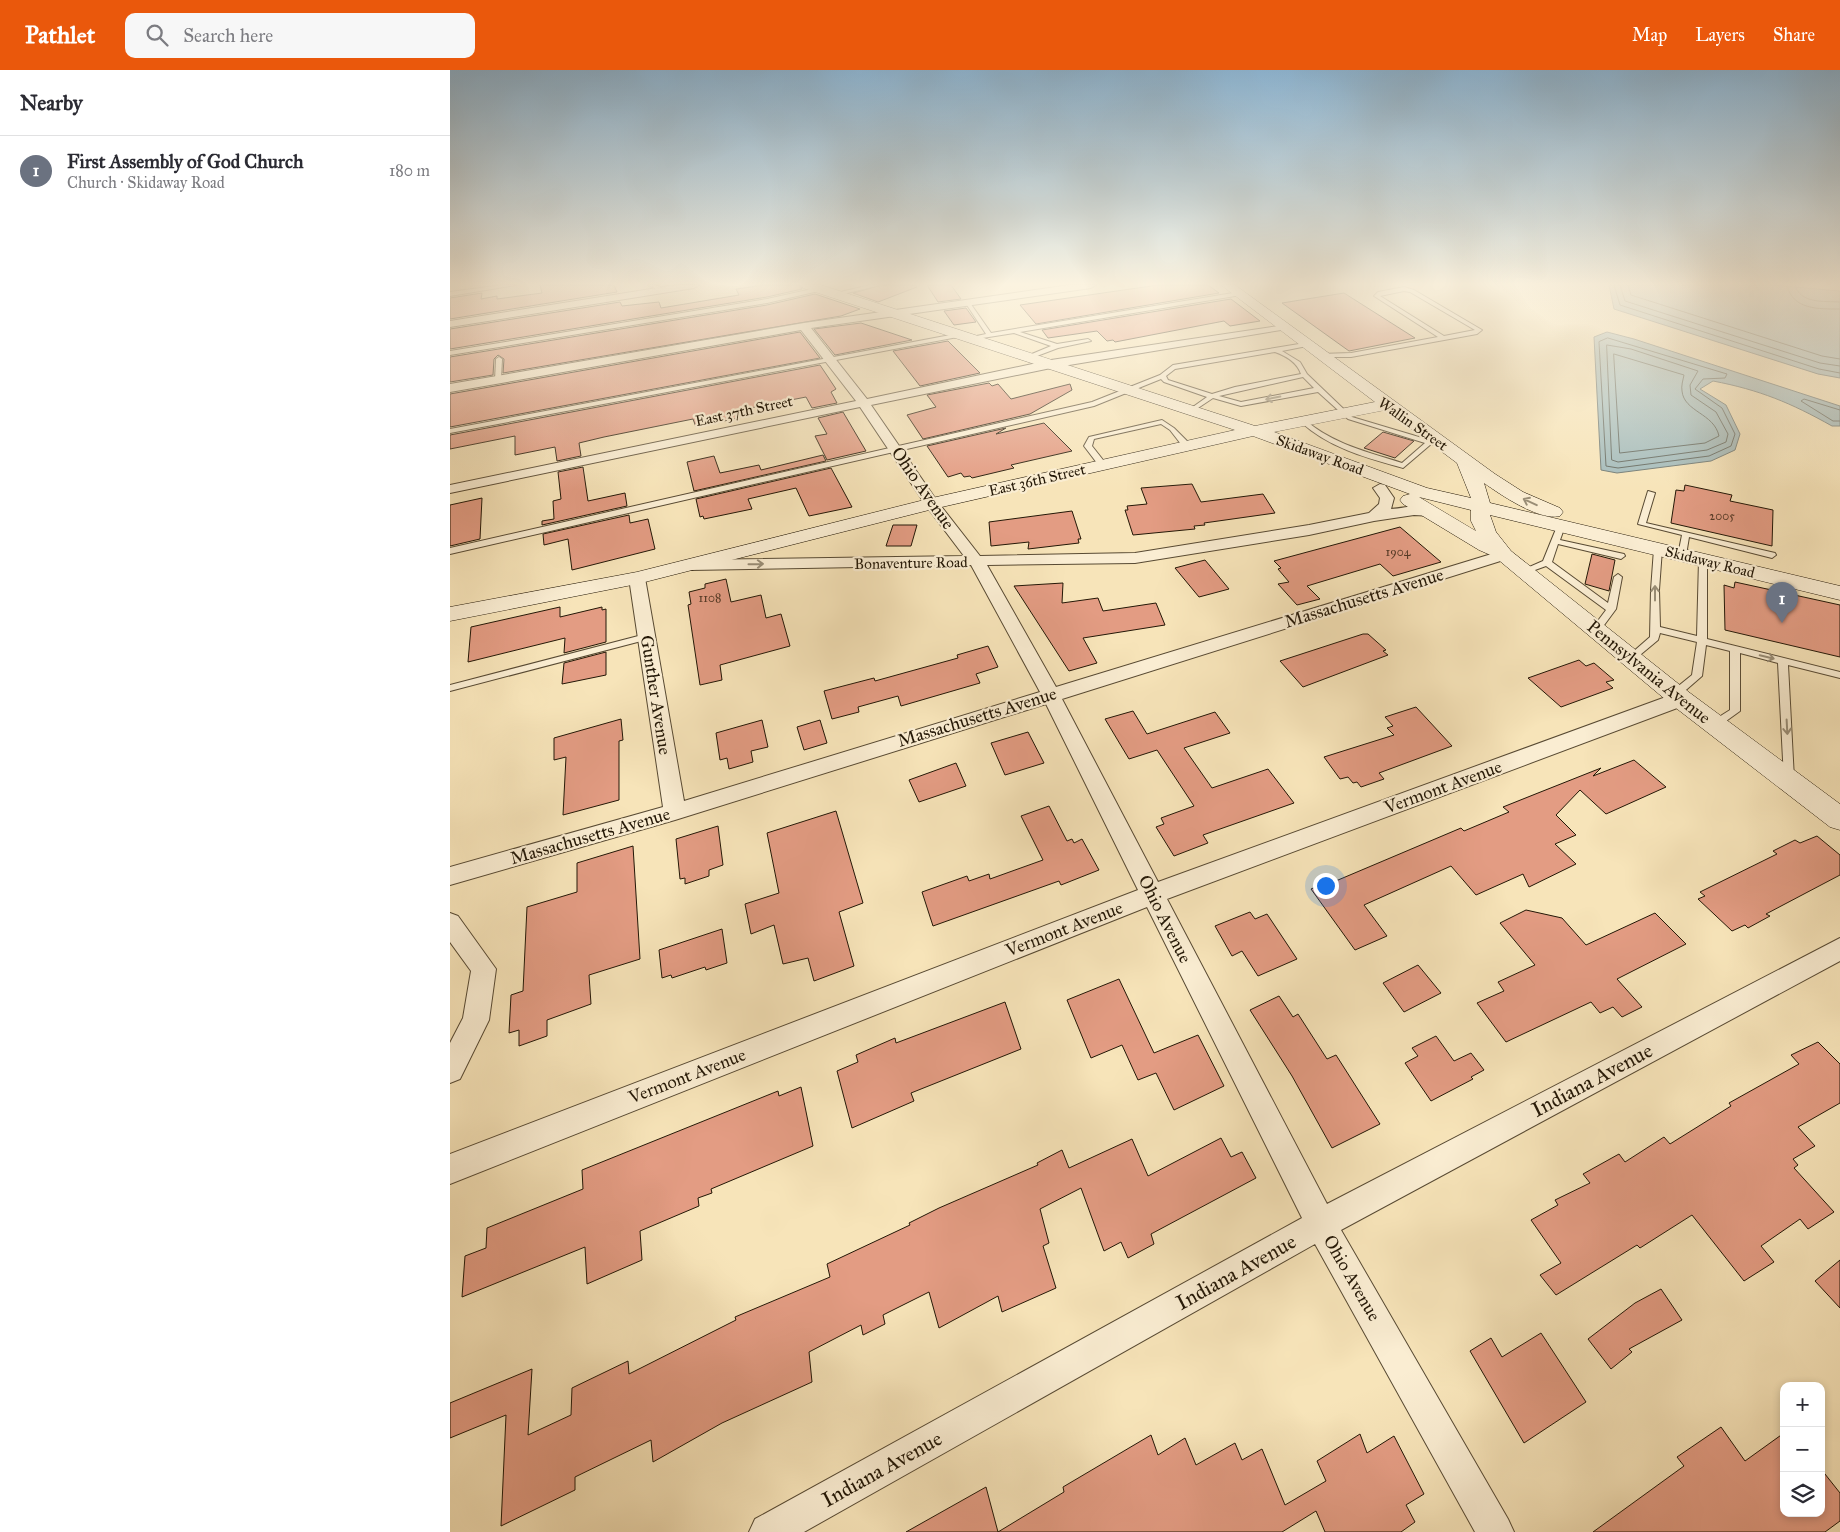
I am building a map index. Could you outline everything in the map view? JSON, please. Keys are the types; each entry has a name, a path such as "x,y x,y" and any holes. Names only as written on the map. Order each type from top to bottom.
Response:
{"main road":[{"name":"Skidaway Road","path":"1018,353 1254,431 1421,492 1480,508 1558,534 1622,549 1658,549 1840,593"},
{"name":"Wallin Street","path":"1316,353 1432,440 1465,462 1480,496 1480,508"},
{"name":"East 36th Street","path":"690,565 932,504 1254,431 1386,405"},
{"path":"1278,440 1290,451 1433,512 1475,541 1504,555"},
{"path":"1465,462 1516,496 1622,549"},
{"name":"Pennsylvania Avenue","path":"1480,508 1481,521 1487,534 1504,555 1678,697 1840,819"},
{"name":"Bonaventure Road","path":"450,614 637,578 690,565"}],"street":[{"path":"450,388 650,353"},
{"name":"Ohio Avenue","path":"825,353 863,402 932,504 977,562 1050,694 1321,1224 1495,1532"},
{"name":"East 37th Street","path":"450,488 1050,364 1117,353"},
{"path":"1374,516 1386,506 1387,498 1380,488"},
{"name":"Bonaventure Road","path":"690,565 977,562 1135,558 1290,534 1374,516 1414,511 1433,512"},
{"name":"Massachusetts Avenue","path":"450,876 675,812 1050,694 1504,555"},
{"name":"Gunther Avenue","path":"637,578 675,812"},
{"name":"Vermont Avenue","path":"450,1169 1153,894 1678,697"},
{"path":"450,923 484,969 476,1020 450,1070"},
{"name":"Indiana Avenue","path":"768,1532 1321,1224 1840,949"}],"lane":[{"path":"450,431 864,353"},
{"path":"1029,357 1039,353"},
{"path":"450,551 1094,404 1162,376 1173,367 1250,353"},
{"path":"1283,353 1300,366 1304,376 1321,389 1344,413 1356,421 1432,440"},
{"path":"1320,356 1361,353"},
{"path":"498,380 499,359"},
{"path":"1162,376 1166,381 1241,404 1321,389"},
{"path":"1192,410 1212,396 1235,389 1304,376"},
{"path":"1303,421 1312,430 1327,439 1403,466 1432,440"},
{"path":"1103,465 1088,446 1091,438 1162,422 1187,446"},
{"path":"1651,493 1642,524 1772,555"},
{"path":"1547,563 1558,534"},
{"path":"1682,555 1686,534"},
{"path":"1619,566 1622,549"},
{"path":"1631,658 1655,638 1655,590 1658,549"},
{"path":"1678,697 1697,676 1702,641 1703,560"},
{"path":"1524,571 1547,563"},
{"path":"1547,563 1611,609"},
{"path":"1596,630 1611,609 1618,577"},
{"path":"1656,629 1840,675"},
{"path":"450,688 646,636"},
{"path":"1716,725 1735,711 1735,649"},
{"path":"1784,661 1789,780"}],"water":[{"path":"1595,353 1678,353 1840,406 1840,426 1832,426 1789,404 1760,393 1713,381 1700,389 1726,405 1740,434 1735,450 1711,461 1617,473 1601,470"},
{"path":"1753,353 1840,353 1840,378 1818,374"}],"building":[{"path":"473,353 620,353 503,373 504,359 498,355 494,359 493,375 450,382 450,357"},
{"path":"680,353 816,353 820,358 450,427 450,394"},
{"path":"895,353 960,353 980,373 920,386"},
{"path":"820,365 836,389 831,392 837,403 812,408 806,397 735,411 738,418 696,427 693,419 604,437 579,443 581,456 557,461 555,447 515,455 515,436 450,449 450,435"},
{"path":"989,383 992,386 998,384 1011,399 1070,384 1072,390 1030,414 923,439 907,415 936,407 927,395"},
{"path":"843,412 866,451 827,460 815,436 827,434 818,418"},
{"path":"1044,423 1072,451 1011,465 1014,468 972,478 970,476 964,477 961,473 948,477 927,446 1006,428 996,434"},
{"path":"1383,432 1414,441 1395,458 1364,448"},
{"path":"823,455 826,461 694,491 687,462 714,456 720,473 759,465 761,470"},
{"path":"583,467 588,501 625,493 627,506 542,525 542,521 554,519 553,501 561,499 558,472"},
{"path":"831,468 852,507 809,516 796,488 748,499 752,509 704,519 703,516 700,517 696,499"},
{"path":"1192,484 1201,502 1263,494 1275,513 1204,523 1205,525 1194,526 1195,529 1133,535 1125,510 1128,510 1127,506 1147,504 1141,488"},
{"path":"1685,485 1732,495 1730,501 1773,510 1772,546 1671,523 1676,490 1684,491"},
{"path":"482,498 480,539 450,546 450,505"},
{"path":"1072,511 1081,539 1078,539 1079,543 1028,549 1029,542 991,546 989,522"},
{"path":"629,515 630,523 648,519 655,549 572,570 568,539 544,545 543,534"},
{"path":"893,525 917,525 911,546 886,546"},
{"path":"1400,527 1441,562 1393,576 1380,564 1307,586 1320,599 1297,605 1278,584 1289,582 1278,569 1281,568 1274,561"},
{"path":"1592,554 1615,560 1609,591 1585,584"},
{"path":"1205,560 1229,589 1199,597 1175,568"},
{"path":"726,579 731,602 761,595 766,618 781,614 790,646 720,665 722,680 700,685 688,605 691,604 689,592 705,588 705,584"},
{"path":"1735,582 1840,605 1840,657 1725,630 1724,585 1734,588"},
{"path":"1063,583 1062,603 1098,598 1103,611 1156,603 1165,625 1083,638 1097,663 1069,671 1014,586"},
{"path":"560,607 560,617 602,607 602,610 606,609 606,642 564,653 565,638 468,662 471,627"},
{"path":"1368,634 1386,650 1383,651 1388,655 1303,687 1280,661"},
{"path":"988,646 998,667 976,674 980,683 901,706 898,696 858,707 859,712 832,719 824,691 874,678 875,681 958,658 957,655"},
{"path":"606,652 606,675 562,684 564,663"},
{"path":"1579,660 1586,666 1594,663 1614,680 1606,682 1613,688 1561,707 1528,678"},
{"path":"1416,707 1452,746 1379,773 1384,779 1361,787 1357,782 1353,783 1348,777 1340,779 1324,757 1394,735 1387,728 1393,726 1385,717"},
{"path":"1133,711 1147,734 1215,712 1230,733 1184,748 1212,788 1268,769 1294,803 1203,835 1208,843 1174,856 1156,827 1164,824 1161,818 1194,806 1157,750 1129,759 1105,719"},
{"path":"621,719 623,740 619,741 619,800 563,815 566,757 554,760 554,738"},
{"path":"762,720 768,747 751,751 753,762 729,769 727,758 720,760 716,733"},
{"path":"820,720 827,743 804,750 797,727"},
{"path":"1028,732 1044,763 1005,775 991,743"},
{"path":"1634,760 1666,787 1606,814 1580,790 1556,815 1576,835 1555,844 1576,864 1529,887 1523,874 1476,895 1451,866 1364,905 1387,936 1355,950 1311,889 1330,881 1331,883 1461,828 1464,831 1509,812 1503,807 1538,793 1601,768 1593,776"},
{"path":"956,763 966,786 919,802 909,780"},
{"path":"1049,806 1067,841 1072,839 1074,843 1082,839 1099,870 1061,885 1059,881 933,926 922,892 967,876 969,881 989,874 990,879 1043,860 1021,816"},
{"path":"836,811 863,903 839,912 854,966 814,981 808,958 783,964 774,925 751,934 745,904 779,893 767,833"},
{"path":"718,826 723,865 709,870 709,876 685,884 685,878 680,879 676,839"},
{"path":"1817,836 1840,855 1840,875 1766,914 1770,916 1748,928 1745,925 1732,931 1698,899 1705,896 1700,892 1777,854 1773,851 1795,840 1800,843"},
{"path":"633,846 640,959 589,975 591,1004 547,1020 547,1036 519,1046 519,1030 509,1033 511,995 523,991 527,907 577,892 577,863"},
{"path":"1526,910 1562,918 1586,945 1655,913 1686,944 1617,979 1642,1007 1622,1017 1613,1007 1600,1013 1591,1002 1506,1042 1477,1003 1504,991 1498,982 1535,965 1500,923"},
{"path":"1250,912 1255,919 1267,914 1297,959 1258,976 1242,951 1232,956 1215,926"},
{"path":"722,929 727,963 706,970 705,967 672,978 671,975 662,978 659,950"},
{"path":"1418,965 1441,993 1404,1012 1383,983"},
{"path":"1119,979 1154,1053 1198,1035 1224,1086 1174,1110 1156,1073 1138,1080 1122,1045 1091,1058 1067,1000"},
{"path":"1279,996 1293,1017 1298,1014 1327,1059 1336,1055 1380,1124 1332,1148 1292,1076 1250,1010"},
{"path":"1005,1002 1021,1049 911,1093 914,1101 852,1128 837,1071 858,1062 856,1055 895,1038 896,1043"},
{"path":"1436,1036 1454,1061 1471,1053 1484,1070 1471,1077 1473,1079 1431,1101 1405,1063 1418,1056 1412,1048"},
{"path":"1818,1042 1840,1064 1840,1103 1798,1127 1815,1146 1793,1159 1798,1165 1794,1168 1834,1212 1808,1229 1800,1219 1761,1246 1774,1262 1744,1281 1692,1215 1640,1248 1637,1245 1556,1295 1540,1275 1561,1263 1531,1220 1558,1205 1555,1200 1590,1183 1583,1174 1619,1154 1625,1162 1664,1137 1670,1144 1731,1106 1729,1103 1799,1064 1791,1055"},
{"path":"801,1087 813,1146 711,1189 712,1193 698,1198 699,1206 640,1231 642,1260 587,1284 585,1247 462,1297 465,1256 486,1248 487,1228 583,1189 582,1170 778,1091 779,1096"},
{"path":"1221,1138 1231,1157 1242,1152 1256,1178 1151,1234 1154,1244 1128,1258 1121,1242 1104,1251 1081,1188 1040,1209 1049,1243 1043,1246 1056,1288 1002,1312 998,1296 939,1328 929,1292 883,1315 885,1324 863,1335 861,1325 809,1352 812,1382 722,1423 653,1462 651,1440 575,1477 575,1490 501,1526 506,1415 450,1438 450,1403 532,1369 528,1435 571,1415 572,1388 628,1361 629,1374 736,1320 735,1317 830,1277 827,1264 910,1225 909,1223 939,1208 1038,1165 1037,1163 1062,1150 1069,1168 1132,1139 1148,1176"},
{"path":"1840,1260 1840,1308 1815,1281"},
{"path":"1661,1289 1682,1320 1629,1349 1632,1352 1611,1369 1588,1339 1635,1303"},
{"path":"1541,1333 1586,1402 1524,1443 1470,1351 1491,1338 1502,1357"},
{"path":"1721,1427 1745,1461 1780,1436 1780,1517 1825,1517 1825,1474 1840,1493 1840,1521 1825,1532 1593,1532 1684,1466 1677,1457"},
{"path":"1360,1434 1367,1453 1394,1436 1424,1494 1406,1505 1415,1522 1401,1532 1325,1532 1316,1511 1282,1532 998,1532 1064,1492 1063,1487 1151,1435 1158,1455 1185,1438 1196,1465 1235,1443 1242,1460 1262,1449 1285,1505 1326,1481 1317,1461"},
{"path":"986,1487 998,1532 906,1532"}],"place":[{"name":"First Assembly of God Church","path":"1782,623"}]}
